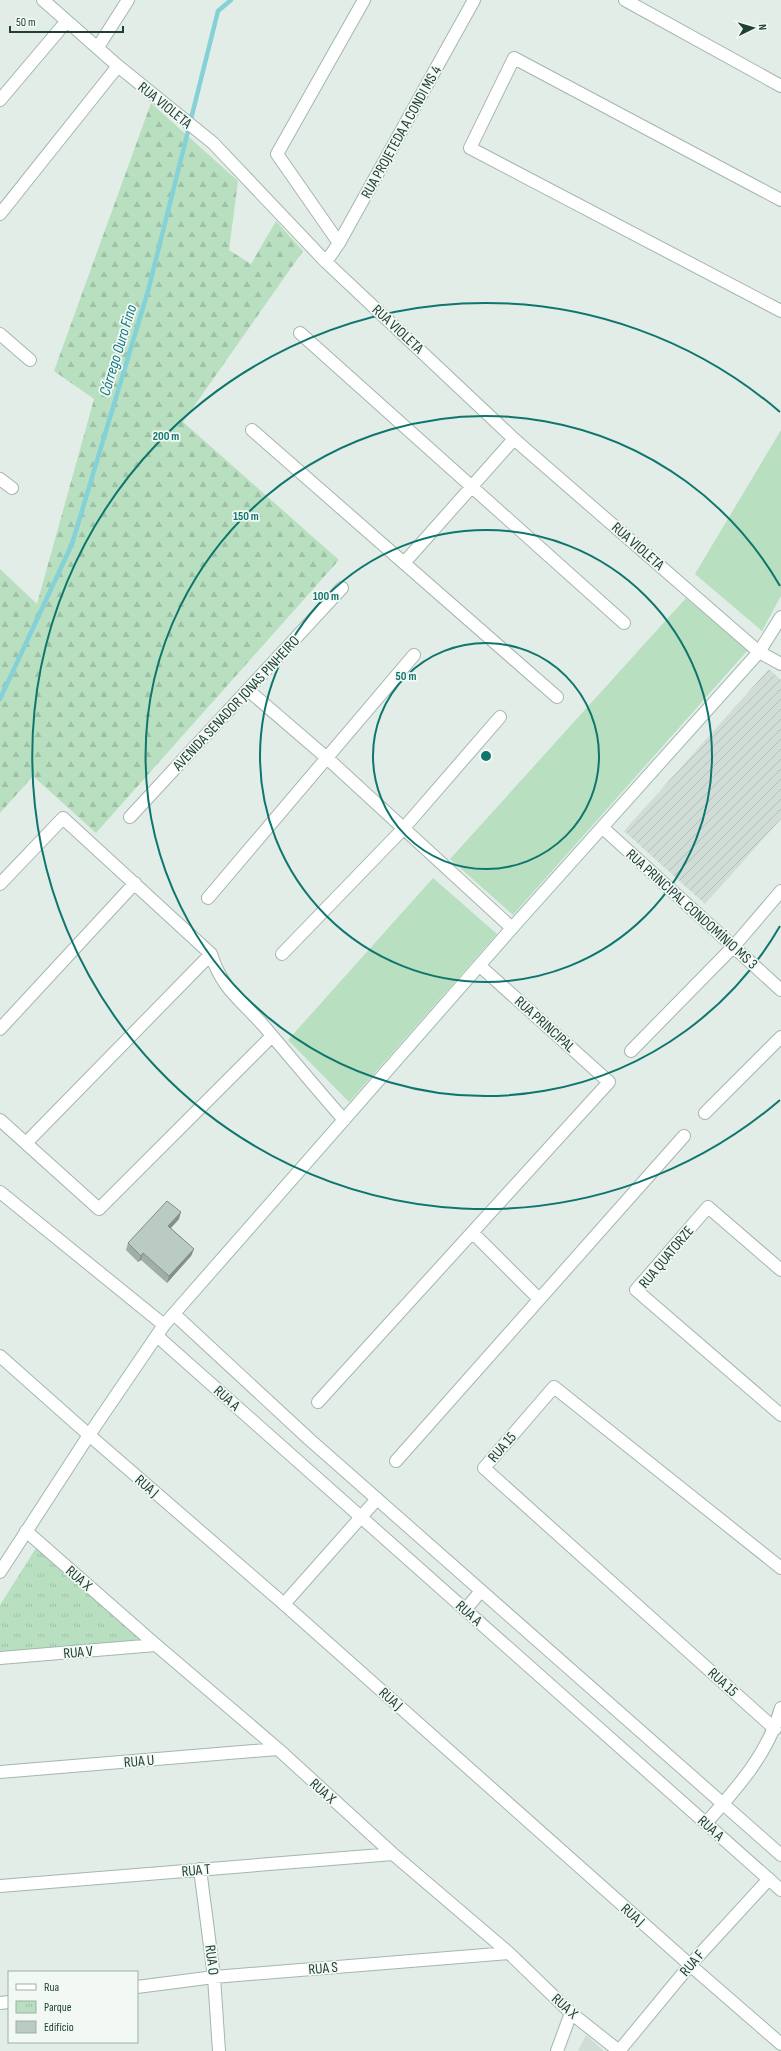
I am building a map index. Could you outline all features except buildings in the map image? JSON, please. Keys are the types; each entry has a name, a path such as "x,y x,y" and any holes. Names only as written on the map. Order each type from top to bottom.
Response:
{"street":[{"name":"RUA VIOLETA","path":"43,0 66,22 98,47 118,66 213,143 326,262 514,439 759,652 781,664"},
{"path":"98,47 128,0"},
{"path":"339,243 277,154 364,0"},
{"name":"RUA PROJETEDA A CONDI MS 4","path":"326,262 339,243 474,0"},
{"path":"625,0 781,86"},
{"path":"0,100 66,22"},
{"path":"781,200 514,58 470,148 781,311"},
{"path":"0,214 118,66"},
{"path":"300,333 624,623"},
{"path":"0,334 30,360"},
{"path":"252,430 557,697"},
{"path":"404,563 471,485 514,439"},
{"path":"0,479 12,488"},
{"name":"AVENIDA SENADOR JONAS PINHEIRO","path":"130,817 342,588"},
{"path":"0,1572 89,1435 164,1325 512,928 759,652 781,617"},
{"path":"208,898 414,655"},
{"path":"248,690 327,758 512,928"},
{"path":"282,954 403,829 500,718"},
{"path":"0,884 63,818 211,954 217,972 230,990 272,1036 344,1120"},
{"name":"RUA PRINCIPAL CONDOMÍNIO MS 3","path":"603,828 781,990"},
{"path":"0,1029 135,883"},
{"path":"631,1051 734,946 781,891"},
{"path":"26,1144 211,954"},
{"name":"RUA PRINCIPAL","path":"473,1233 609,1082 480,966"},
{"path":"0,1120 100,1209 272,1036"},
{"path":"705,1113 781,1037"},
{"path":"396,1461 684,1136"},
{"path":"0,1192 164,1325"},
{"name":"RUA QUATORZE","path":"781,1270 708,1207 636,1290 781,1415"},
{"path":"318,1402 473,1233 539,1299"},
{"name":"RUA A","path":"174,1314 309,1439 781,1855"},
{"name":"RUA A","path":"157,1336 781,1890"},
{"name":"RUA J","path":"0,1356 284,1604 781,2044"},
{"name":"RUA 15","path":"775,1729 484,1468 554,1387 781,1568"},
{"path":"284,1604 377,1499"},
{"name":"RUA X","path":"26,1531 278,1749 393,1854 509,1953 571,2013 619,2051"},
{"path":"465,1610 481,1590"},
{"name":"RUA V","path":"0,1658 156,1645"},
{"path":"706,1823 749,1774 775,1729 781,1708"},
{"name":"RUA U","path":"0,1772 278,1749"},
{"name":"RUA T","path":"0,1886 393,1854"},
{"name":"RUA O","path":"200,1870 214,1977 219,2051"},
{"name":"RUA F","path":"619,2051 690,1965 769,1879"},
{"name":"RUA S","path":"138,1986 214,1977 509,1953"},
{"path":"557,2051 571,2013"}],"shaded area":[{"path":"769,669 781,680 781,819 705,904 624,831"},
{"path":"586,2035 604,2051 578,2051"}],"green space":[{"path":"151,103 238,181 229,250 251,264 276,221 303,251 183,422 339,560 96,833 33,776 0,813 0,569 37,604 94,399 54,371"},
{"path":"781,430 781,596 762,631 695,574"},
{"path":"686,598 748,650 513,915 450,859"},
{"path":"433,878 497,934 349,1102 288,1040"},
{"path":"36,1548 144,1641 0,1653 0,1605"}],"waterway":[{"name":"Córrego Ouro Fino","path":"0,699 72,544 148,291 218,11 231,0"}]}
